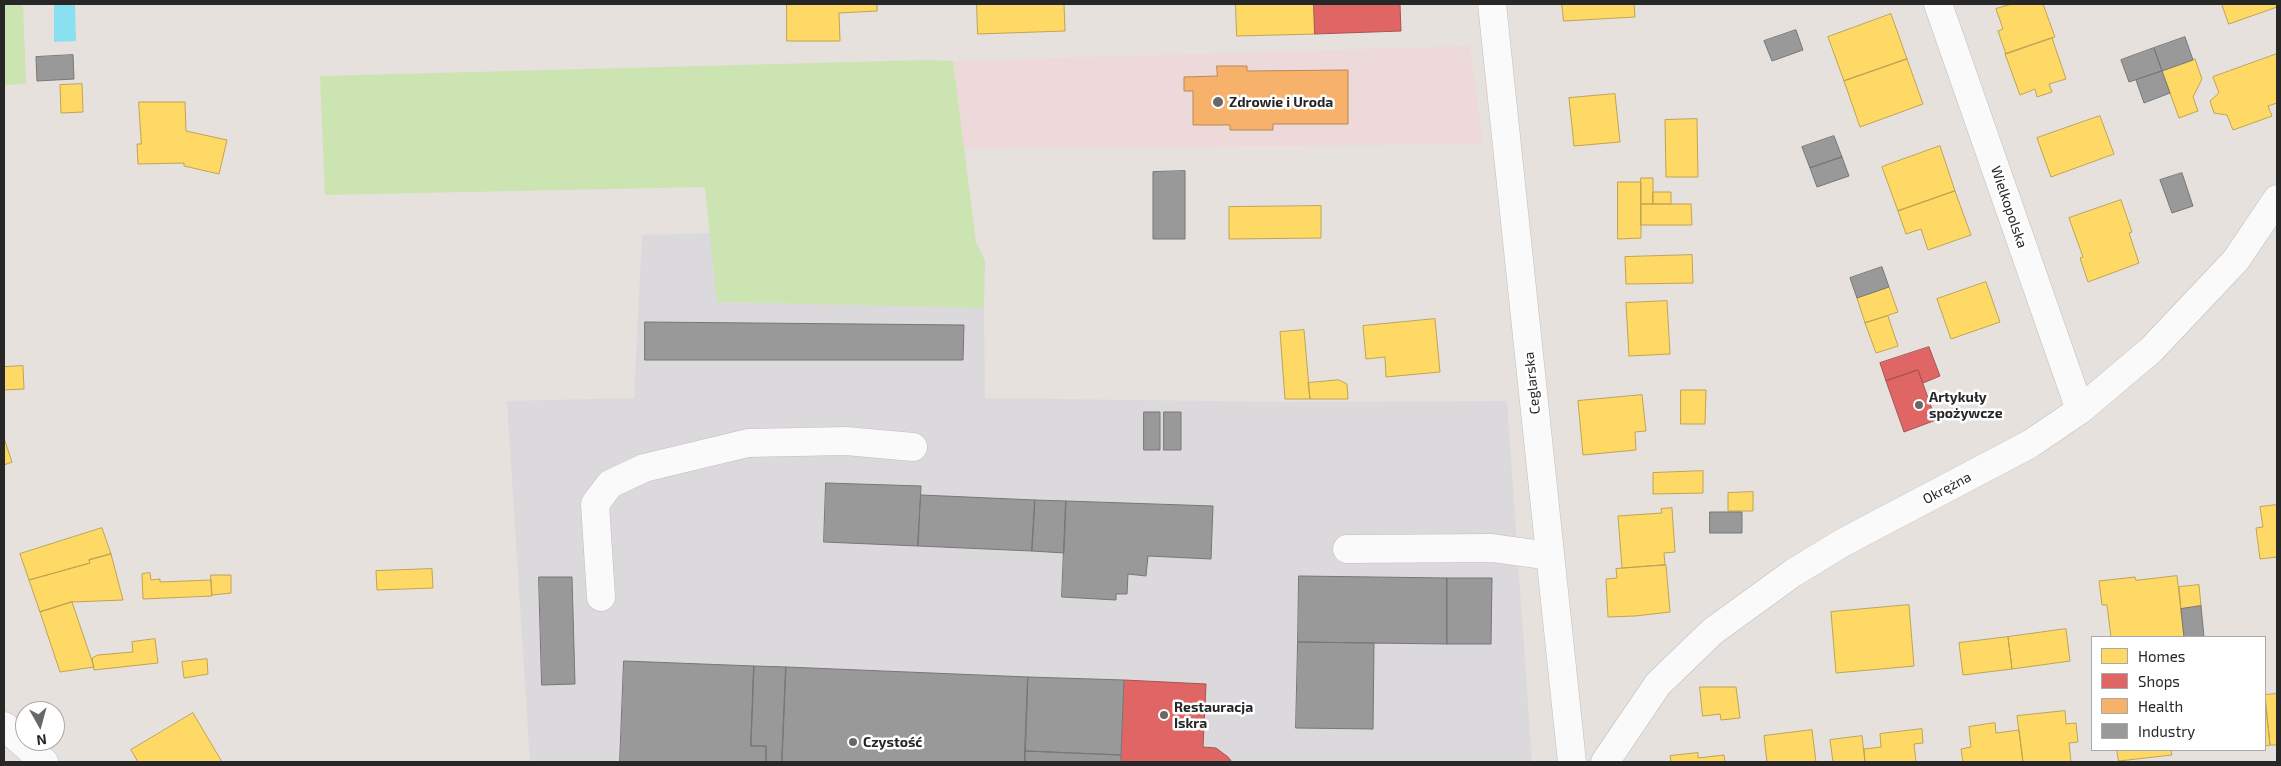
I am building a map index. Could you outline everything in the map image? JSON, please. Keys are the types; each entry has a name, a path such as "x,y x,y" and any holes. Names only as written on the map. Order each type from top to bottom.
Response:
{"street":[{"name":"Ceglarska","path":"1492,4 1572,762"},
{"name":"Wielkopolska","path":"1938,4 2080,410"},
{"name":"Okrężna","path":"1605,762 1658,684 1712,631 1792,572 1842,543 2030,444 2080,410 2151,350 2236,260 2277,199"},
{"path":"601,596 595,504 610,484 644,468 748,443 846,441 913,447"},
{"path":"1347,549 1492,548 1550,556"},
{"path":"4,726 44,762"}],"shaded area":[{"name":"Zdrowie i Uroda","path":"1470,46 1483,144 964,149 953,61"},
{"path":"711,233 718,302 984,308 985,398 1285,402 1507,401 1532,762 530,762 507,401 634,398 642,235"}],"green space":[{"path":"4,4 23,4 26,84 4,85"},
{"path":"929,60 953,61 976,242 985,261 984,308 717,302 705,187 325,195 320,76"}],"water":[{"path":"54,4 75,4 76,41 54,42"}],"building: Homes":[{"path":"787,4 877,4 877,11 839,13 840,41 787,41"},
{"path":"977,4 1064,4 1065,31 978,34"},
{"path":"1236,4 1314,4 1315,34 1237,36"},
{"path":"1562,4 1634,4 1635,17 1564,21"},
{"path":"2012,4 2043,4 2055,37 2006,54 1998,31 2003,29 1996,9"},
{"path":"2222,4 2277,4 2277,7 2229,24"},
{"path":"1891,14 1907,59 1844,81 1828,37"},
{"path":"2052,38 2066,79 2049,84 2052,92 2037,97 2035,89 2020,95 2005,54"},
{"path":"2277,54 2277,103 2268,106 2272,116 2233,130 2227,115 2214,113 2210,101 2219,93 2213,77"},
{"path":"1907,59 1923,104 1860,127 1844,81"},
{"path":"2195,59 2202,79 2193,97 2198,111 2179,118 2162,71"},
{"path":"82,84 83,112 61,113 60,85"},
{"path":"1615,94 1620,142 1574,146 1569,98"},
{"path":"139,102 185,102 186,131 227,140 219,174 184,166 184,163 138,164 137,144 141,144"},
{"path":"2100,116 2114,154 2051,177 2037,138"},
{"path":"1697,119 1698,177 1666,177 1665,120"},
{"path":"1940,146 1955,191 1898,211 1882,167"},
{"path":"1641,178 1653,178 1653,204 1641,204"},
{"path":"1618,182 1641,182 1641,238 1618,239"},
{"path":"1955,191 1971,235 1928,250 1921,229 1906,234 1898,211"},
{"path":"1653,192 1671,192 1671,204 1653,204"},
{"path":"2121,200 2132,232 2129,233 2139,263 2088,282 2080,258 2083,257 2069,218"},
{"path":"1641,204 1691,204 1692,225 1641,225"},
{"path":"1321,206 1321,238 1229,239 1229,207"},
{"path":"1692,255 1693,283 1626,284 1625,257"},
{"path":"1986,282 2000,322 1951,339 1937,299"},
{"path":"1889,287 1898,312 1865,323 1857,298"},
{"path":"1667,301 1670,354 1629,356 1626,303"},
{"path":"1888,316 1898,346 1876,353 1865,323"},
{"path":"1435,319 1440,372 1386,377 1385,357 1366,359 1363,326"},
{"path":"1304,330 1310,399 1285,399 1280,332"},
{"path":"23,366 24,389 4,390 4,367"},
{"path":"1339,380 1347,384 1348,399 1310,399 1308,383"},
{"path":"1681,390 1706,390 1705,424 1681,424"},
{"path":"1642,395 1646,431 1635,432 1636,450 1583,455 1578,401"},
{"path":"4,438 12,462 4,465"},
{"path":"1703,471 1703,493 1653,494 1653,473"},
{"path":"1753,492 1753,511 1728,511 1728,493"},
{"path":"2277,505 2277,557 2260,559 2256,528 2263,527 2260,507"},
{"path":"1672,508 1675,552 1664,553 1665,565 1622,568 1618,516 1662,513 1661,509"},
{"path":"102,528 111,554 89,560 90,563 29,580 20,554"},
{"path":"111,554 123,600 72,602 40,612 29,580 90,563 89,560"},
{"path":"1666,565 1670,612 1608,617 1606,579 1617,578 1616,569"},
{"path":"432,569 433,588 377,590 376,571"},
{"path":"150,573 151,580 160,579 160,582 211,580 212,596 143,599 142,574"},
{"path":"211,575 231,575 231,593 212,595"},
{"path":"2177,576 2184,636 2111,636 2107,605 2102,605 2099,581 2135,577 2136,580"},
{"path":"2199,585 2201,606 2181,609 2179,587"},
{"path":"72,602 94,667 60,672 40,612"},
{"path":"1909,605 1914,666 1836,673 1831,612"},
{"path":"2066,629 2070,661 2012,669 2008,637"},
{"path":"2008,637 2012,669 1963,675 1959,643"},
{"path":"155,639 158,663 94,670 92,658 98,655 133,652 132,642"},
{"path":"207,659 208,674 184,678 182,662"},
{"path":"1700,687 1736,687 1740,718 1721,720 1720,714 1703,716"},
{"path":"2277,694 2277,745 2270,745 2266,695"},
{"path":"2266,708 2270,745 2266,746"},
{"path":"2065,711 2066,724 2076,723 2078,742 2069,743 2071,762 2023,762 2017,716"},
{"path":"193,713 222,762 138,762 131,750"},
{"path":"1995,723 1996,733 2019,730 2023,762 1963,762 1961,749 1971,747 1969,727"},
{"path":"1922,729 1923,743 1914,744 1916,762 1865,762 1864,749 1881,747 1880,734"},
{"path":"1812,730 1816,762 1767,762 1764,736"},
{"path":"1862,736 1865,762 1833,762 1830,740"},
{"path":"2117,751 2171,751 2172,755 2119,761"},
{"path":"1698,753 1698,758 1724,755 1725,762 1671,762 1670,756"}],"building: Shops":[{"path":"1314,4 1400,4 1401,31 1315,34"},
{"path":"1929,347 1940,376 1923,383 1918,370 1886,381 1880,363"},
{"path":"1918,370 1936,420 1904,432 1886,381"},
{"name":"Restauracja Iskra","path":"1124,680 1206,684 1203,747 1216,748 1232,762 1121,762"}],"building: Health":[{"path":"1217,66 1247,66 1247,71 1348,70 1348,124 1273,124 1273,130 1230,130 1230,125 1193,125 1193,91 1184,91 1184,77 1217,76"}],"building: Industry":[{"path":"1796,30 1803,50 1772,61 1764,41"},
{"path":"2185,37 2193,60 2162,71 2154,48"},
{"path":"2154,48 2162,71 2129,82 2121,60"},
{"path":"73,55 74,79 37,81 36,57"},
{"path":"2162,71 2170,93 2144,103 2136,80"},
{"path":"1834,136 1842,157 1810,168 1802,147"},
{"path":"1842,157 1849,176 1817,187 1810,168"},
{"path":"1185,171 1185,239 1153,239 1153,172"},
{"path":"2182,173 2193,206 2172,213 2160,180"},
{"path":"1882,267 1889,287 1857,298 1850,278"},
{"path":"645,322 964,325 963,360 645,360"},
{"path":"1144,412 1160,412 1160,450 1144,450"},
{"path":"1164,412 1181,412 1181,450 1164,450"},
{"path":"826,483 921,486 918,546 824,542"},
{"path":"921,495 1035,500 1032,551 918,546"},
{"path":"1035,500 1066,501 1064,553 1032,551"},
{"path":"1066,501 1213,506 1211,559 1148,556 1146,576 1128,574 1127,594 1116,594 1116,600 1062,597"},
{"path":"1710,512 1742,512 1742,533 1710,533"},
{"path":"1299,576 1447,578 1447,644 1298,642"},
{"path":"539,577 572,577 575,684 542,685"},
{"path":"1447,578 1492,578 1491,644 1447,644"},
{"path":"2201,606 2204,636 2184,636 2181,609"},
{"path":"1298,642 1374,643 1373,729 1296,728"},
{"path":"624,661 754,666 751,746 766,746 766,762 620,762"},
{"path":"754,666 786,667 782,762 766,762 766,746 751,746"},
{"path":"786,667 1028,677 1025,762 782,762"},
{"path":"1028,677 1124,680 1121,755 1025,751"},
{"path":"1025,751 1121,755 1121,762 1025,762"}],"place":[{"name":"Zdrowie i Uroda","path":"1218,102"},
{"name":"Artykuły spożywcze","path":"1919,405"},
{"name":"Restauracja Iskra","path":"1164,715"},
{"name":"Czystość","path":"853,742"}]}
